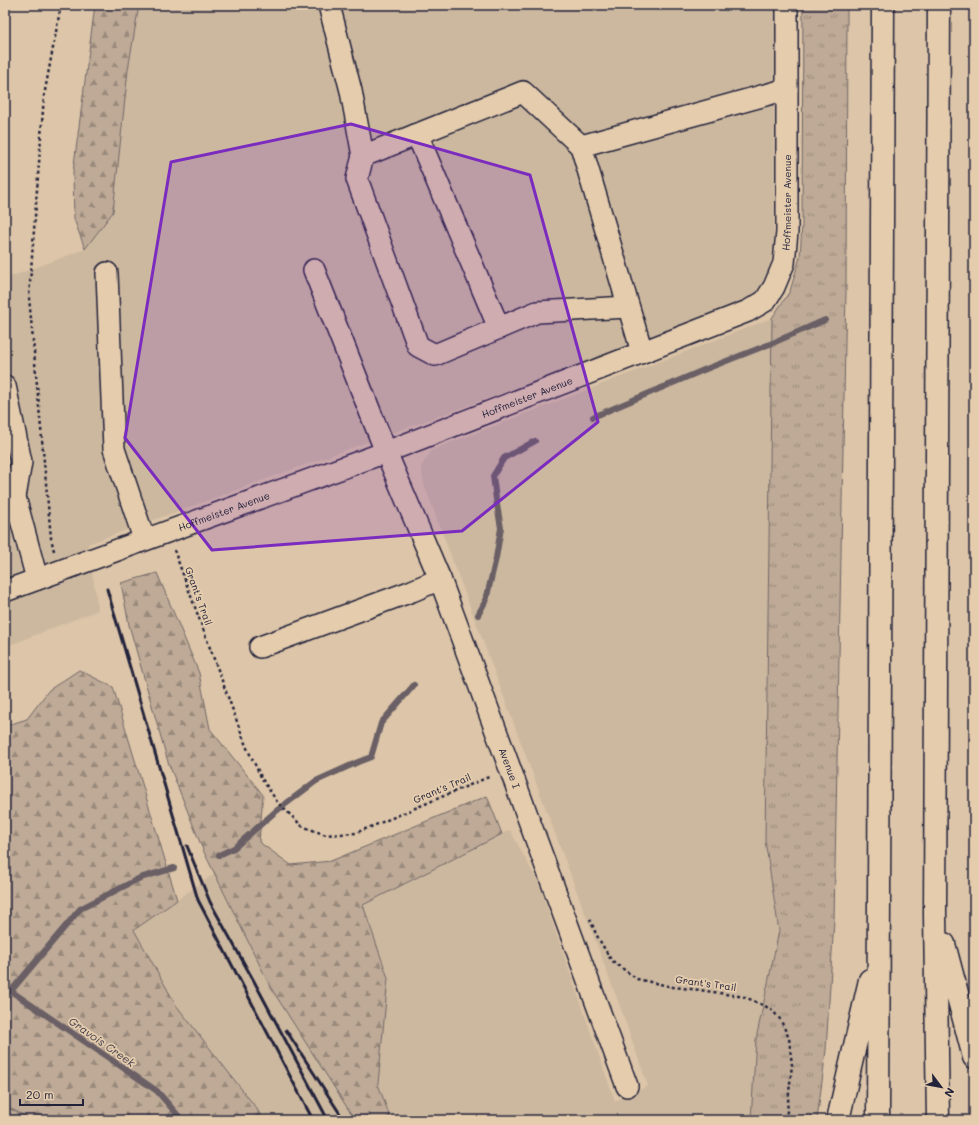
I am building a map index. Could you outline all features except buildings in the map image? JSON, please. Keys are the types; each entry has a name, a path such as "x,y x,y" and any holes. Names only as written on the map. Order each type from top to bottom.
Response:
{"highway":[{"path":"878,1120 883,5"},
{"path":"938,1120 936,915 939,5"},
{"path":"936,915 974,1057"},
{"path":"838,1120 879,940"}],"street":[{"path":"330,5 351,91 363,156 356,179 418,346 435,355 538,312 628,307"},
{"name":"Hoffmeister Avenue","path":"5,591 144,539 386,452 748,311 765,301 774,286 784,263 787,232 787,5"},
{"path":"581,146 787,89"},
{"path":"363,156 523,92 581,146 642,352"},
{"path":"417,134 499,328"},
{"name":"Avenue I","path":"314,270 386,452 440,579 627,1086"},
{"path":"107,273 114,449 144,539"},
{"path":"5,386 21,462 15,497 37,579"},
{"path":"260,647 412,591 440,579"}],"path":[{"path":"51,538 29,297 44,96 61,5"},
{"name":"Grant's Trail","path":"174,550 246,746 262,779 278,803 302,826 326,834 355,833 510,768"},
{"name":"Grant's Trail","path":"588,912 596,934 612,960 637,979 673,987 745,997 771,1009 780,1019 789,1038 792,1065 786,1120"}],"highlighted area":[{"path":"351,124 530,175 598,422 462,531 212,550 125,438 171,162"}],"shaded area":[{"path":"139,5 775,5 774,245 769,271 755,296 732,309 88,544 98,610 5,647 5,279 85,249 113,212 128,70"},
{"path":"772,318 765,840 779,931 756,1039 751,1120 391,1120 378,1084 388,978 363,905 510,830 538,882 615,1101 648,1086 622,1012 424,484 421,467 432,450"},
{"path":"214,874 271,988 355,1120 263,1120 257,1109 176,1005 134,930"}],"green space":[{"path":"95,5 139,5 128,70 113,212 85,249 74,219 73,172"},
{"path":"803,5 847,5 846,291 834,920 826,1050 817,1120 751,1120 756,1039 779,931 765,840 772,318 790,291 800,257 802,225"},
{"path":"157,573 199,673 210,729 263,795 259,842 291,865 331,861 487,796 502,834 363,905 388,978 378,1084 391,1120 355,1120 271,988 203,850 168,762 129,625 121,583"},
{"path":"79,670 113,687 177,900 134,930 176,1005 257,1109 263,1120 26,1120 23,1115 5,1106 5,726 27,719 49,690"},
{"path":"5,1106 23,1115 26,1120 5,1120"}],"waterway":[{"path":"593,417 825,320"},
{"path":"478,615 486,600 496,558 501,528 493,476 504,458 535,441"},
{"path":"219,855 234,848 275,812 316,781 371,757 381,723 414,685"},
{"path":"11,991 80,909 140,878 174,868"},
{"name":"Gravois Creek","path":"5,987 157,1091 182,1120"}],"railway":[{"path":"107,589 198,900 313,1120"},
{"path":"187,846 210,902 328,1120"},
{"path":"286,1030 344,1120"}]}
